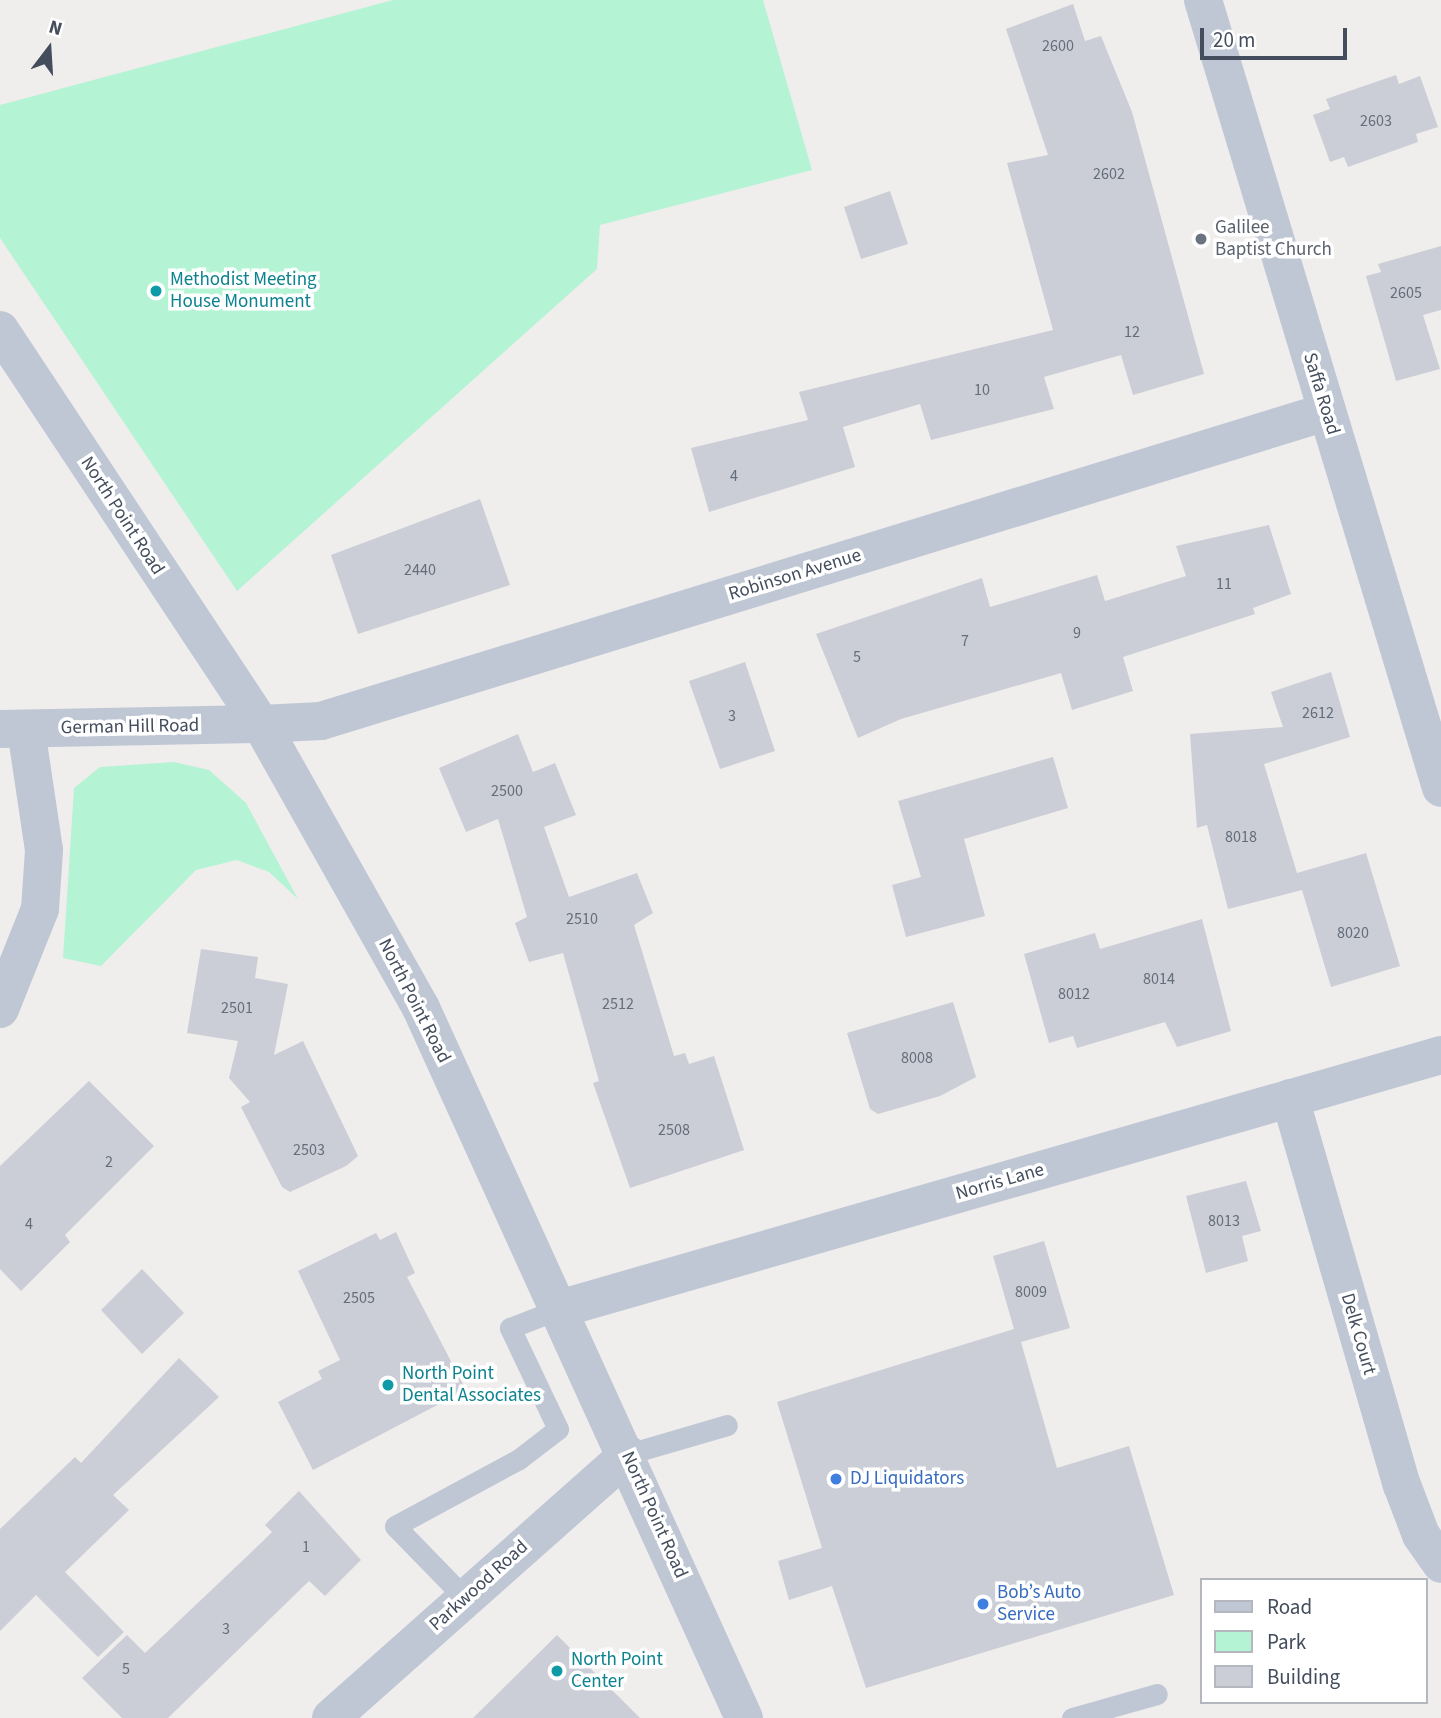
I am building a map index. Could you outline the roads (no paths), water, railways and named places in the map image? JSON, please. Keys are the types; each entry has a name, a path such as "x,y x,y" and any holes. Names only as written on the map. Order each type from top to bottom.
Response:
{"street":[{"name":"Saffa Road","path":"1203,0 1441,788"},
{"name":"North Point Road","path":"0,330 261,724 421,1008 628,1454 744,1718"},
{"name":"Robinson Avenue","path":"261,724 321,721 1326,412"},
{"name":"German Hill Road","path":"13,730 261,724"},
{"path":"0,1009 40,909 44,850 13,730"},
{"name":"Norris Lane","path":"559,1309 1441,1055"},
{"name":"Delk Court","path":"1290,1098 1402,1485 1421,1535 1441,1564"},
{"name":"Parkwood Road","path":"331,1718 628,1454"}],"lane":[{"path":"465,1598 395,1526 519,1459 558,1429 510,1328 559,1309"},
{"path":"628,1454 727,1425"},
{"path":"1072,1718 1157,1694"}],"place":[{"name":"Galilee Baptist Church","path":"1201,239"},
{"name":"Methodist Meeting House Monument","path":"156,291"},
{"name":"North Point Dental Associates","path":"388,1385"},
{"name":"DJ Liquidators","path":"836,1479"},
{"name":"Bob’s Auto Service","path":"983,1604"},
{"name":"North Point Center","path":"557,1671"}]}
